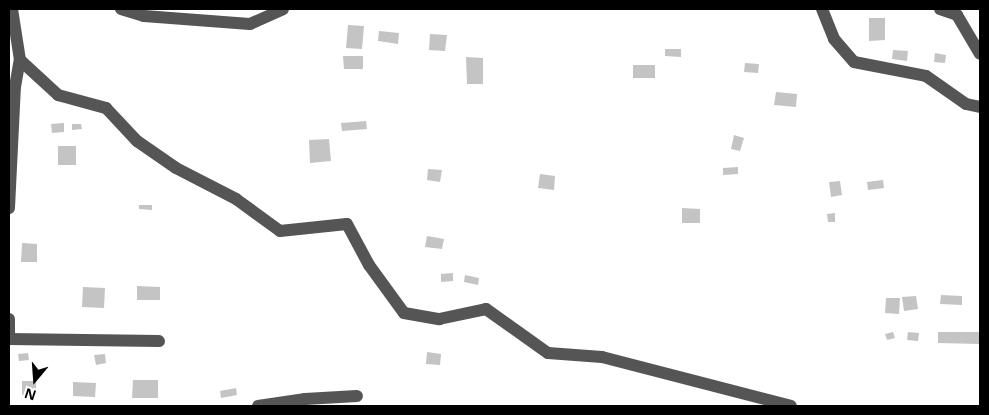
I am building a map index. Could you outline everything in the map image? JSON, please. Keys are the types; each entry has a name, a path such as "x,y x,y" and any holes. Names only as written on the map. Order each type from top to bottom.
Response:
{"street":[{"path":"9,208 12,88 20,60 12,9"},
{"path":"121,9 144,16 250,24 283,9"},
{"path":"822,9 834,39 854,62 926,76 966,104 980,107"},
{"path":"940,9 957,15 980,54"},
{"path":"20,60 58,95 106,108 137,141 176,168 236,198 280,231 347,224 369,265 404,313 439,320 486,309 548,353 602,357 791,406"},
{"path":"9,319 9,339 159,341"},
{"path":"258,406 305,398 357,396"},
{"path":"294,406 305,398"}],"building":[{"path":"869,18 885,18 885,40 869,41"},
{"path":"348,25 364,26 362,49 346,48"},
{"path":"379,31 399,33 398,44 378,41"},
{"path":"430,34 447,35 445,51 429,50"},
{"path":"665,49 681,49 681,57 665,56"},
{"path":"893,50 908,51 907,61 892,59"},
{"path":"935,53 946,55 945,63 934,62"},
{"path":"343,56 363,56 363,69 344,69"},
{"path":"466,57 483,58 483,84 467,84"},
{"path":"745,63 759,64 758,73 744,72"},
{"path":"633,65 655,65 655,78 633,78"},
{"path":"776,92 797,94 796,107 774,105"},
{"path":"366,121 367,129 342,131 341,123"},
{"path":"64,123 64,132 52,133 51,124"},
{"path":"72,124 81,124 82,129 72,130"},
{"path":"734,135 744,138 740,151 731,149"},
{"path":"329,139 331,161 310,163 309,140"},
{"path":"58,146 76,146 76,165 58,165"},
{"path":"738,167 738,174 723,175 723,168"},
{"path":"428,169 442,170 440,182 427,180"},
{"path":"540,174 555,176 554,190 538,188"},
{"path":"883,180 884,188 868,190 867,182"},
{"path":"840,181 842,195 831,197 829,182"},
{"path":"139,205 152,205 152,210 139,209"},
{"path":"682,208 700,209 700,223 682,223"},
{"path":"835,213 835,222 828,222 827,214"},
{"path":"427,236 444,239 442,249 425,247"},
{"path":"22,243 37,244 37,262 21,262"},
{"path":"453,273 453,281 441,282 441,274"},
{"path":"465,275 479,278 478,285 464,282"},
{"path":"137,286 160,287 160,300 137,300"},
{"path":"83,287 105,288 104,308 82,307"},
{"path":"941,295 962,296 962,305 940,304"},
{"path":"916,296 918,309 904,311 902,297"},
{"path":"886,298 900,298 899,314 885,313"},
{"path":"893,332 895,338 887,340 885,334"},
{"path":"908,332 919,333 918,341 907,340"},
{"path":"938,332 980,332 980,344 938,343"},
{"path":"427,352 441,354 440,365 426,364"},
{"path":"28,353 29,360 19,361 18,354"},
{"path":"105,354 106,363 96,365 94,355"},
{"path":"133,380 158,380 158,398 132,398"},
{"path":"22,381 36,381 36,395 22,395"},
{"path":"73,382 96,383 95,397 73,396"},
{"path":"236,388 237,395 221,398 220,391"}]}
